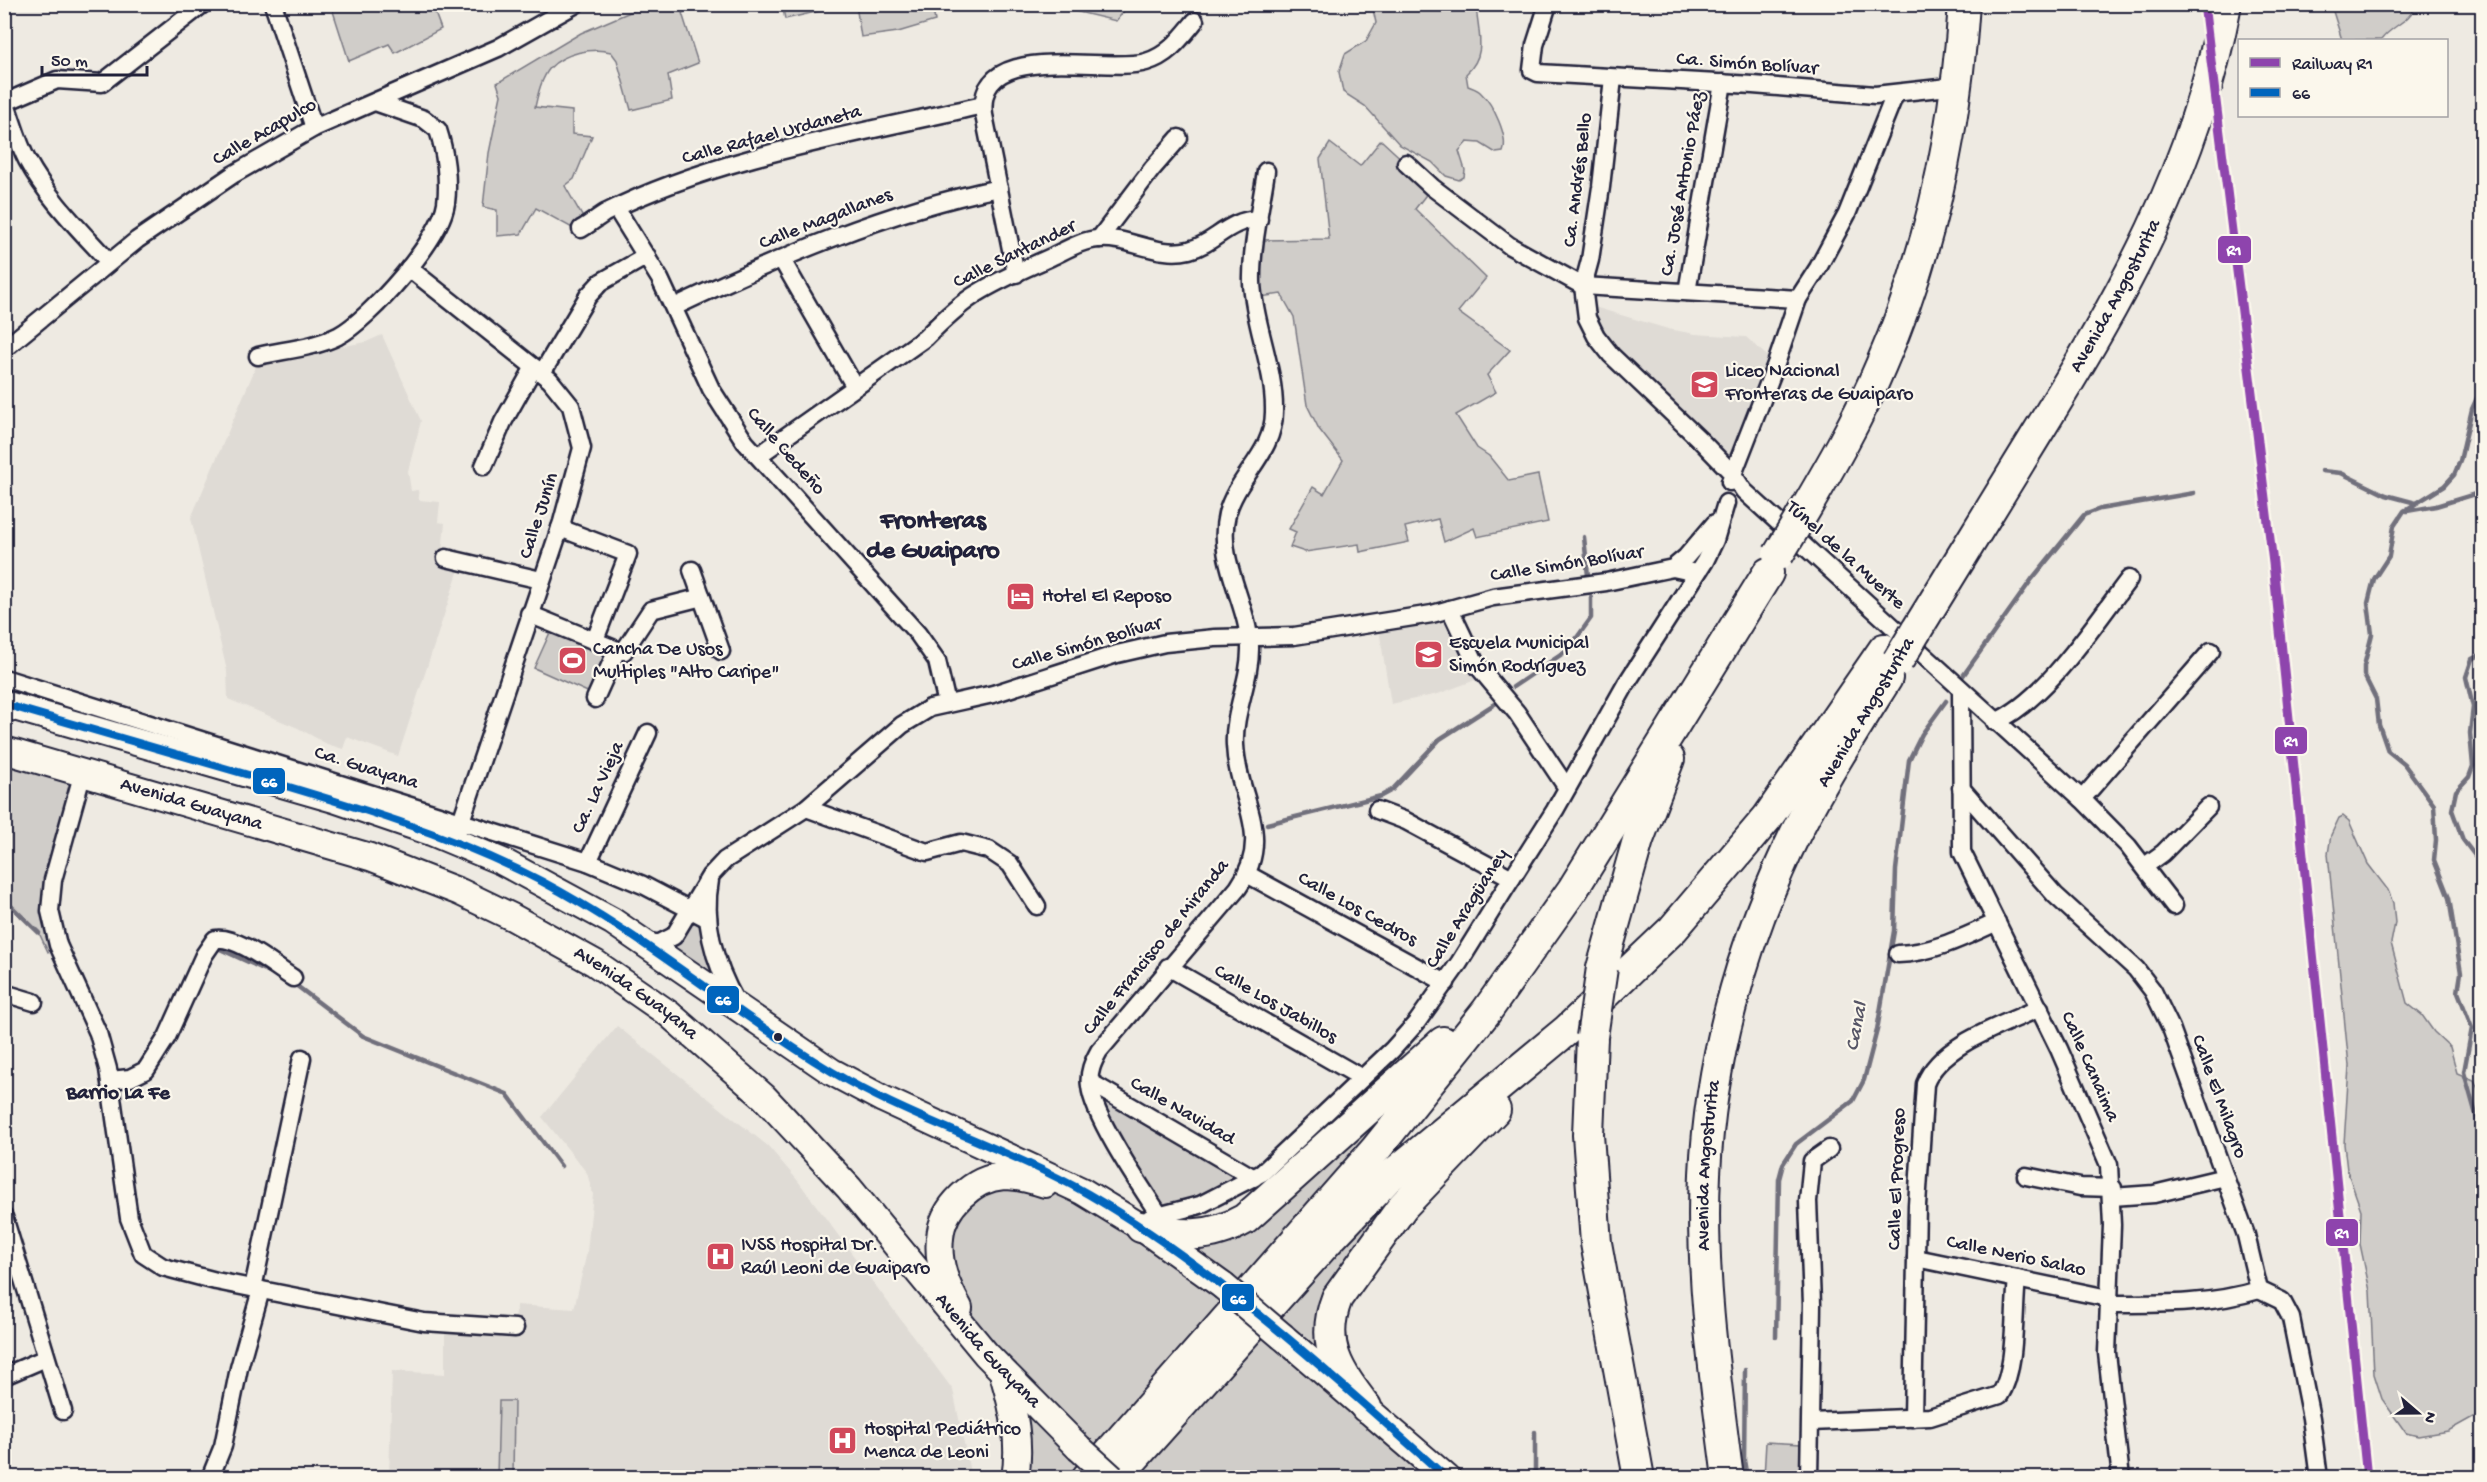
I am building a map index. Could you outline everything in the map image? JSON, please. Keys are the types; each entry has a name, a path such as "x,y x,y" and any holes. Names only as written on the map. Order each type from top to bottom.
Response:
{"highway":[{"path":"1087,1478 1376,1149 1516,971 1573,889 1798,522 1867,396 1915,277 1943,169 1958,86 1964,4"},
{"name":"Avenida Angosturita","path":"1728,1478 1706,1272 1705,1174 1716,1074 1727,1022 1745,959 1783,860 1891,655 2032,442 2115,304 2144,250 2178,170 2204,100 2225,13"},
{"path":"1639,1478 1596,1243 1588,1135 1592,1037 1607,979 1627,873 1659,781 1695,705 1773,564"},
{"path":"1116,1478 1327,1242 1388,1178 1607,979 1673,929 1749,841 1891,655"},
{"path":"1143,1220 1162,1233 1198,1236 1215,1233 1245,1219 1424,1060 1516,971"},
{"path":"1366,1407 1340,1373 1332,1354 1332,1310 1337,1298 1403,1206 1424,1181 1540,1067 1607,979"}],"main road":[{"path":"4,705 334,800 458,831 646,943 799,1052 857,1086 1061,1179 1143,1220 1366,1407 1444,1476"},
{"name":"Avenida Guayana","path":"4,750 316,840 424,876 512,917 595,963 669,1014 764,1097 849,1188 994,1363 1078,1448 1112,1478"},
{"path":"1015,1478 1018,1460 1016,1430 994,1363 951,1293 944,1276 940,1238 942,1226 956,1201 981,1183 1005,1176 1064,1190 1143,1220"}],"street":[{"path":"109,262 51,198 36,176 18,141 5,100 57,80 102,83 203,4"},
{"path":"273,4 314,128"},
{"name":"Calle Acapulco","path":"4,349 109,262 197,197 314,128 517,39 576,4"},
{"name":"Ca. Simón Bolívar","path":"1548,4 1532,60 1533,72 1895,94 1958,86"},
{"path":"1016,274 982,105 992,83 1014,69 1038,62 1112,65 1146,62 1168,52 1195,21"},
{"name":"Ca. Andrés Bello","path":"1582,286 1590,260 1601,187 1612,78"},
{"name":"Ca. José Antonio Páez","path":"1687,292 1723,83"},
{"path":"1673,568 1701,542 1714,525 1727,497 1732,473 1766,391 1798,299 1818,268 1847,214 1895,94"},
{"path":"258,356 338,336 360,319 422,253 446,203 442,141 433,124 375,102"},
{"name":"Calle Rafael Urdaneta","path":"581,229 616,208 653,192 748,161 982,105"},
{"path":"1099,239 1152,169 1179,138"},
{"path":"1406,164 1510,246 1582,286 1798,299"},
{"name":"Calle Francisco de Miranda","path":"1090,1082 1092,1063 1099,1051 1247,873 1256,845 1234,743 1249,661 1249,638 1246,618 1224,542 1227,514 1233,498 1268,442 1274,414 1267,355 1252,284 1266,171"},
{"name":"Calle Magallanes","path":"674,307 782,260 904,212 999,188"},
{"name":"Calle Cedeño","path":"616,208 647,256 720,404 758,456 918,634 937,661 948,704"},
{"name":"Calle Santander","path":"758,456 925,338 966,301 1078,244 1099,239 1181,251 1203,244 1234,223 1244,219 1259,219"},
{"path":"484,466 503,422 588,296 601,282 647,256"},
{"path":"782,260 855,387"},
{"name":"Calle Junín","path":"409,268 538,370 564,394 571,406 581,437 580,459 560,528 529,614 458,831"},
{"name":"Túnel de la Muerte","path":"1582,286 1587,318 1601,344 1732,473 1744,491 1961,696"},
{"name":"Túnel de la Muerte","path":"1727,497 1961,696"},
{"name":"Calle Aragüaney","path":"1143,1220 1200,1205 1254,1178 1362,1078 1411,1029 1446,982 1512,878 1567,788 1631,675 1710,552 1727,497"},
{"path":"560,528 628,554 595,640"},
{"path":"446,558 541,580"},
{"path":"1673,568 1696,573"},
{"name":"Calle Simón Bolívar","path":"646,943 660,943 674,936 710,876 742,848 806,808 914,716 1142,648 1198,639 1294,636 1450,609 1493,597 1606,582 1673,568"},
{"path":"692,570 721,651"},
{"path":"1989,717 2018,710 2037,693 2129,579"},
{"path":"529,614 616,650 627,649 651,610 702,597"},
{"path":"1450,609 1476,664 1517,713 1567,788"},
{"path":"595,699 616,650"},
{"path":"2082,799 2211,651"},
{"name":"Ca. Guayana","path":"4,678 262,759 458,831 588,862 643,885 708,919"},
{"path":"1961,696 1989,717 2082,799 2145,866 2174,906"},
{"name":"Calle Canaima","path":"1961,696 1962,852 2040,1008 2104,1150 2113,1193 2107,1353 2121,1478"},
{"name":"Ca. La Vieja","path":"588,862 648,733"},
{"path":"83,772 53,880 50,911 58,945 98,1033 110,1080 129,1218 142,1254 152,1262 169,1269 257,1289 424,1322 515,1328"},
{"name":"Calle El Milagro","path":"1960,788 2055,895 2136,969 2153,991 2171,1028 2246,1235 2259,1290"},
{"path":"2145,866 2163,853 2208,807"},
{"path":"806,808 927,852 961,843 989,850 1010,864 1037,906"},
{"path":"1377,810 1406,821 1512,878"},
{"name":"Calle Los Cedros","path":"1247,873 1446,982"},
{"path":"710,876 708,919 713,947 728,989 740,1009"},
{"path":"1898,954 1944,945 1997,922"},
{"path":"110,1080 139,1076 150,1065 188,995 204,955 215,939 223,937 234,941 293,978"},
{"name":"Calle Los Jabillos","path":"1168,967 1362,1078"},
{"path":"4,993 34,1002"},
{"name":"Calle El Progreso","path":"1913,1418 1922,1101 1930,1072 1951,1052 2040,1008"},
{"path":"210,1478 223,1446 257,1289 302,1058"},
{"path":"1090,1082 1093,1100 1143,1220"},
{"name":"Calle Navidad","path":"1090,1082 1254,1178"},
{"path":"1809,1478 1812,1304 1808,1201 1812,1161 1829,1149"},
{"path":"2026,1176 2113,1193 2154,1194 2225,1177"},
{"path":"4,1217 63,1411"},
{"name":"Calle Nerio Salao","path":"1916,1258 2108,1301 2198,1302 2233,1298 2259,1290"},
{"path":"1811,1422 1913,1418 1969,1407 2000,1395 2008,1373 2017,1280"},
{"path":"2259,1290 2282,1302 2291,1318 2311,1418 2319,1478"},
{"path":"4,1376 46,1358"}],"shaded area":[{"path":"782,4 846,4 846,5 785,19"},
{"path":"1067,4 1129,5 1116,21 1066,9"},
{"path":"2416,4 2410,16 2382,39 2342,39 2331,5"},
{"path":"331,5 432,5 441,29 395,53 389,44 349,61"},
{"path":"641,5 699,5 682,13 698,63 668,75 672,100 631,110 617,60 611,52 595,50 579,52 563,58 550,68 540,87 535,107 572,111 572,134 592,136 574,179 565,186 586,223 574,229 536,208 521,234 497,236 497,210 483,207 489,153 501,95 497,83 581,33"},
{"path":"856,5 932,5 935,21 898,32 861,37"},
{"path":"1372,5 1476,5 1480,42 1477,59 1466,74 1468,86 1486,98 1495,113 1504,138 1503,152 1496,153 1480,143 1467,142 1459,151 1465,170 1464,177 1459,180 1446,176 1432,162 1400,145 1365,106 1343,92 1339,72 1345,54 1366,41 1376,23"},
{"path":"1381,140 1432,187 1415,209 1486,278 1458,312 1510,350 1487,375 1496,392 1456,415 1477,448 1489,456 1509,481 1538,475 1548,522 1477,537 1474,528 1444,542 1438,519 1405,527 1409,542 1360,552 1359,544 1305,552 1290,547 1296,532 1289,529 1313,487 1324,494 1343,460 1319,429 1307,405 1294,317 1281,294 1254,298 1256,240 1329,239 1320,159 1330,143 1360,166"},
{"name":"Liceo Nacional Fronteras de Guaiparo","path":"1584,304 1668,329 1695,334 1746,337 1776,364 1732,473 1632,377"},
{"path":"382,335 421,421 408,471 411,491 418,490 419,500 440,502 438,522 445,523 441,563 460,566 398,756 347,737 343,749 327,744 298,728 228,699 227,671 191,518 258,362 366,342"},
{"name":"Escuela Municipal Simón Rodríguez","path":"1450,609 1486,676 1438,694 1391,704 1378,623"},
{"name":"Cancha De Usos Multiples \"Alto Caripe\"","path":"552,628 609,654 592,694 534,668"},
{"path":"4,750 83,772 53,880 58,945 48,952 39,933 5,899"},
{"path":"2343,816 2349,821 2368,864 2388,890 2393,903 2395,923 2391,943 2407,1003 2422,1015 2434,1032 2450,1047 2457,1073 2474,1080 2482,1097 2482,1415 2473,1417 2448,1431 2418,1436 2406,1433 2382,1399 2374,1374 2370,1291 2360,1244 2361,1210 2347,1170 2344,1144 2349,1066 2328,854 2331,835 2339,818"},
{"path":"709,897 731,990 652,944"},
{"path":"1463,1023 1087,1477 1015,1478 1014,1412 961,1311 940,1238 993,1178 1215,1233"},
{"name":"IVSS Hospital Dr. Raúl Leoni de Guaiparo","path":"617,1026 768,1146 798,1181 953,1390 971,1477 389,1478 392,1371 445,1374 445,1325 515,1327 516,1305 574,1309 587,1252 593,1194 587,1173 542,1117"},
{"path":"1090,1087 1254,1178 1160,1216"},
{"path":"1480,1124 1343,1304 1343,1366 1447,1477 1116,1478 1327,1242"},
{"path":"499,1401 514,1401 513,1477 497,1477"},
{"path":"1766,1442 1801,1444 1799,1477 1764,1477"}],"waterway":[{"path":"2482,394 2477,398 2472,409 2460,461 2454,475 2444,486 2404,511 2394,526 2389,556 2374,579 2368,603 2372,634 2364,666 2364,675 2376,699 2379,725 2388,751 2404,764 2434,805 2436,840 2434,860 2449,898 2461,973 2458,992 2472,1028 2464,1072 2482,1129"},
{"path":"2322,471 2341,473 2386,495 2416,503"},
{"path":"2407,511 2436,506 2482,492"},
{"path":"1960,680 2032,579 2084,515 2100,509 2194,493"},
{"path":"1584,537 1588,576"},
{"path":"1513,687 1568,650 1591,618 1591,598"},
{"path":"2482,654 2472,659 2466,677 2473,707 2470,733 2473,766 2469,777 2456,791 2452,810 2463,840 2482,865"},
{"name":"Canal","path":"1776,1337 1779,1179 1783,1164 1796,1144 1853,1101 1864,1080 1877,1030 1894,931 1896,870 1909,760 1922,734 1946,701"},
{"path":"1267,824 1381,796 1392,790 1440,739 1496,703"},
{"path":"4,899 39,933"},
{"path":"220,949 272,973"},
{"path":"293,983 363,1036 507,1094 561,1166"},
{"path":"1745,1370 1744,1460 1747,1478"},
{"path":"1535,1432 1535,1478"}],"rail line":[{"name":"R1","path":"2204,4 2273,563 2367,1478"}],"transit line":[{"name":"66","path":"4,704 289,787 400,822 507,864 541,881 620,928 770,1032 848,1081 907,1111 1059,1178 1136,1224 1229,1290 1318,1364 1447,1478"}],"place":[{"name":"Liceo Nacional Fronteras de Guaiparo","path":"1704,384"},
{"name":"Hotel El Reposo","path":"1021,597"},
{"name":"Escuela Municipal Simón Rodríguez","path":"1428,655"},
{"name":"Cancha De Usos Multiples \"Alto Caripe\"","path":"572,661"},
{"name":"IVSS Hospital Dr. Raúl Leoni de Guaiparo","path":"720,1257"},
{"name":"Hospital Pediátrico Menca de Leoni","path":"843,1441"}],"district":[{"name":"Fronteras de Guaiparo","path":"933,537"},
{"name":"Barrio La Fe","path":"118,1094"}]}
